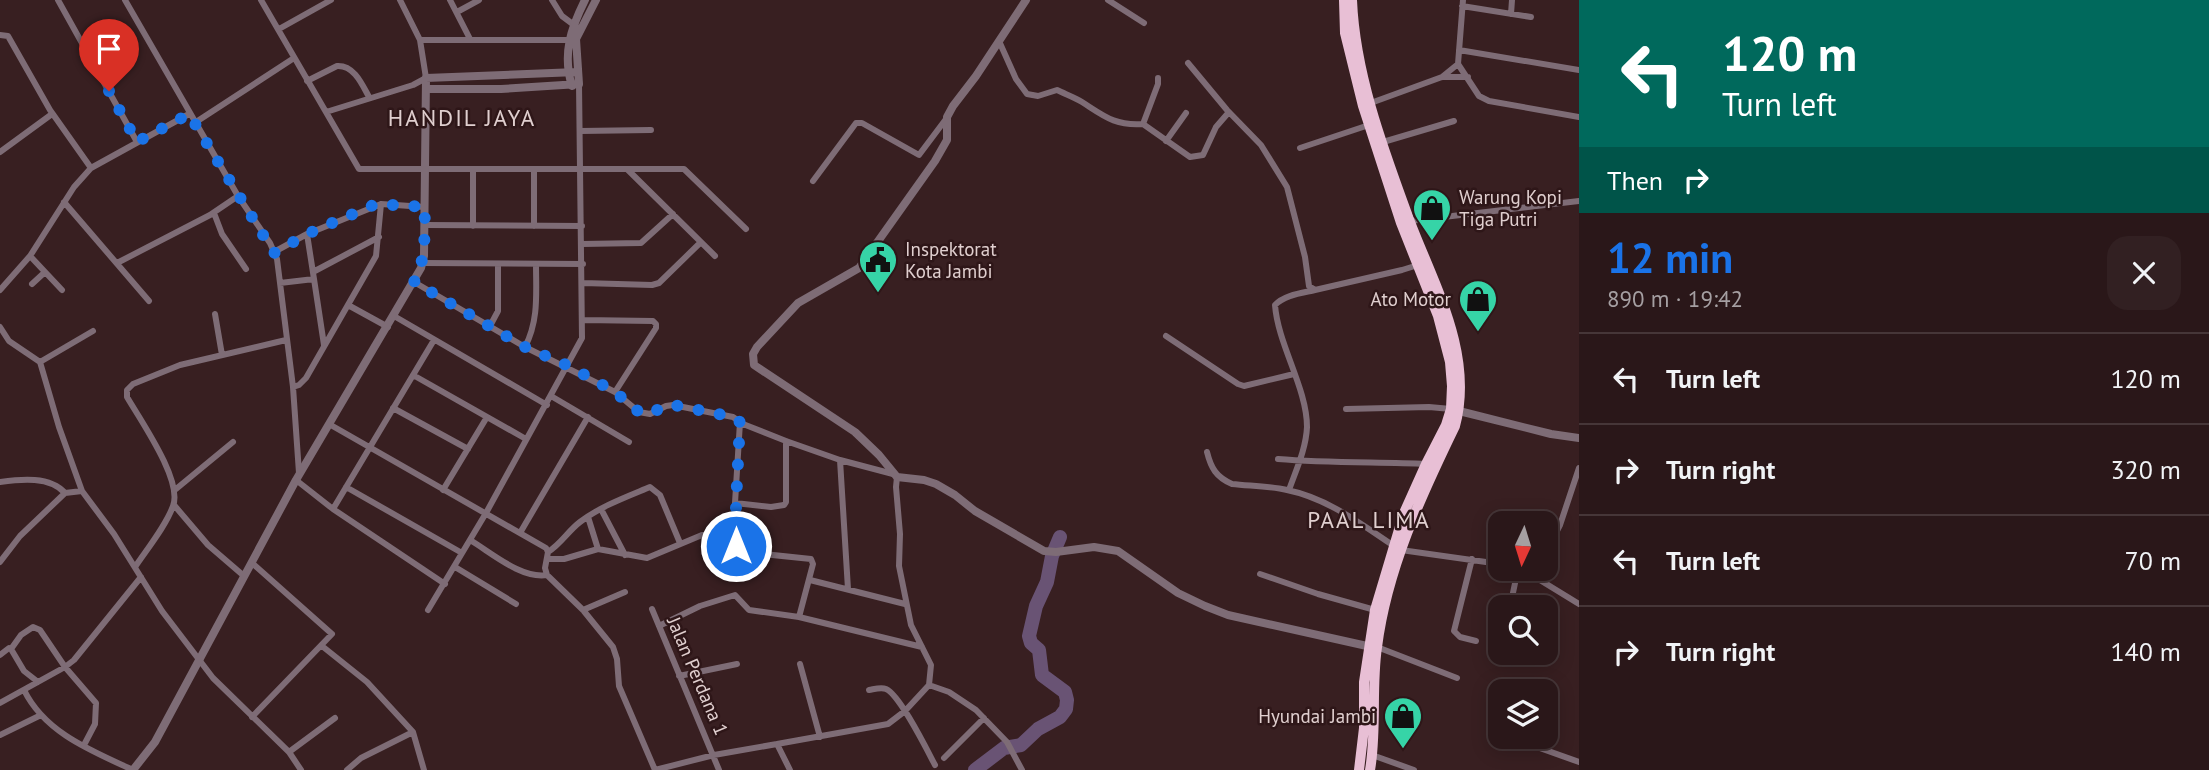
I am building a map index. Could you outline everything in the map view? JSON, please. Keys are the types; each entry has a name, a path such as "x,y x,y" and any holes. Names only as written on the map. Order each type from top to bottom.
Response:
{"highway":[{"path":"1344,0 1345,33 1367,105 1383,142 1418,265 1438,316 1450,362 1455,410 1426,464 1405,513 1372,647 1372,755 1365,768"},
{"path":"1352,0 1356,47 1369,125 1406,222 1446,309 1458,360 1455,426 1398,548 1375,610 1365,768"}],"street":[{"path":"58,0 137,142"},
{"path":"124,0 189,114 274,253 293,387 298,477 333,509 444,584"},
{"path":"261,0 359,169 684,169 746,229"},
{"path":"279,29 331,0"},
{"path":"24,690 41,715 62,734 133,770 155,742 298,477 414,282 422,263 425,225 426,78 420,40 400,0"},
{"path":"450,0 470,40"},
{"path":"457,12 479,0"},
{"path":"552,0 562,16 577,26"},
{"path":"428,610 486,513 582,338 579,96 569,40 596,0"},
{"path":"813,181 854,124 862,124 919,155 1026,0"},
{"path":"1108,0 1144,23"},
{"path":"1511,14 1512,0"},
{"path":"573,72 577,26 584,2"},
{"path":"1531,17 1462,3 1458,64 1479,96 1489,102 1579,117"},
{"path":"0,35 8,36 52,114 91,168"},
{"path":"420,40 569,40"},
{"path":"999,41 1016,79 1027,94 1038,96 1057,90 1109,120 1131,125 1143,124 1190,157 1198,158 1203,155 1216,127 1229,112"},
{"path":"1459,50 1579,70"},
{"path":"196,122 294,58"},
{"path":"1188,63 1261,145 1287,187 1305,257 1309,286 1315,290"},
{"path":"1367,105 1442,77 1458,64"},
{"path":"307,80 337,65 343,65 353,71 369,97"},
{"path":"327,113 369,97 413,85 426,78 573,72"},
{"path":"500,76 501,89"},
{"path":"1442,77 1468,77"},
{"path":"1143,124 1158,78"},
{"path":"413,85 426,89 501,89 576,85"},
{"path":"1166,141 1186,113"},
{"path":"0,152 52,114"},
{"path":"0,290 30,256 64,202 91,168 189,114"},
{"path":"329,424 546,548 547,575 583,610 613,648 617,659 619,686 655,770 714,755 879,728 888,724 905,711 929,685 931,665 905,604 898,566 900,534 895,476 879,455 855,432 759,371 752,360 757,346 798,303 859,268 935,161 947,140 947,117"},
{"path":"1383,142 1454,121"},
{"path":"1300,148 1369,125"},
{"path":"580,131 651,130"},
{"path":"472,169 473,226"},
{"path":"534,169 534,226"},
{"path":"628,170 715,256"},
{"path":"117,263 214,213 238,196"},
{"path":"1406,222 1579,201"},
{"path":"64,202 149,301"},
{"path":"274,253 307,234 381,204 425,207"},
{"path":"293,387 306,378 376,256 381,204"},
{"path":"214,213 222,234 246,269"},
{"path":"582,244 641,243 673,214"},
{"path":"425,225 582,226"},
{"path":"307,234 324,345"},
{"path":"280,283 313,275 379,237"},
{"path":"583,283 659,283 701,242"},
{"path":"30,256 62,290"},
{"path":"422,263 583,264"},
{"path":"490,326 498,312 498,264"},
{"path":"525,347 533,331 536,314 536,264"},
{"path":"1289,490 1304,449 1307,428 1294,374 1283,347 1275,304 1288,297 1418,265"},
{"path":"32,284 45,272"},
{"path":"414,282 525,347 569,366 615,392 639,412 646,414 673,405 733,417 786,441 840,460 895,476 936,484 975,511 1044,551 1094,547 1118,551 1173,589 1228,615 1372,647 1457,678"},
{"path":"348,304 388,327"},
{"path":"215,314 222,355"},
{"path":"394,316 547,404"},
{"path":"583,320 653,321 656,324 615,392"},
{"path":"0,327 9,341 40,362 82,491 114,534 162,611 213,678 289,752 301,770"},
{"path":"40,362 93,331"},
{"path":"1166,336 1244,386 1294,374"},
{"path":"135,567 174,505 176,489 168,468 127,397 127,390 133,384 180,365 286,340"},
{"path":"333,509 434,340"},
{"path":"413,375 526,439"},
{"path":"551,396 629,442"},
{"path":"1346,408 1429,407 1455,410 1551,434 1579,438"},
{"path":"393,408 468,449"},
{"path":"443,490 487,417"},
{"path":"520,533 588,417"},
{"path":"740,422 736,546 744,552 811,559 813,564 810,580 799,617"},
{"path":"736,503 771,507 784,505 786,441"},
{"path":"176,489 233,442"},
{"path":"1207,452 1210,466 1224,481 1289,490 1334,508 1398,548 1488,562"},
{"path":"1278,458 1426,464"},
{"path":"840,460 848,589"},
{"path":"1558,529 1579,468"},
{"path":"0,482 43,481 65,493"},
{"path":"346,487 462,553"},
{"path":"548,555 588,517 650,487 660,495 680,544"},
{"path":"0,562 27,529 65,493 82,491"},
{"path":"174,505 208,545 244,576"},
{"path":"601,509 625,555"},
{"path":"588,517 598,549"},
{"path":"548,555 564,559 598,549 647,558 702,536 736,539"},
{"path":"470,540 519,569 539,576 547,575"},
{"path":"1472,559 1454,631 1460,637 1476,641"},
{"path":"252,563 332,634 252,717"},
{"path":"455,567 516,604"},
{"path":"1260,574 1375,610"},
{"path":"0,703 65,667 85,648 141,577"},
{"path":"810,580 905,604"},
{"path":"1547,581 1579,604"},
{"path":"583,610 625,592"},
{"path":"659,626 700,606 735,595 749,610 799,617 922,647"},
{"name":"Jalan Perdana 1","path":"652,609 719,770"},
{"path":"0,655 11,649 27,630 37,627 65,667 96,703 94,724 84,746"},
{"path":"322,646 367,682 413,732 424,770"},
{"path":"11,649 24,671 38,682"},
{"path":"679,676 737,664"},
{"path":"800,664 820,737"},
{"path":"929,685 966,701 1007,743 1022,770"},
{"path":"869,690 888,690 905,711 935,765"},
{"path":"0,735 41,715"},
{"path":"289,752 335,718"},
{"path":"944,758 984,718"},
{"path":"347,770 361,758 413,732"},
{"path":"777,744 790,770"},
{"path":"1543,749 1579,762"},
{"path":"1372,755 1414,770"}],"waterway":[{"path":"975,770 1004,748 1021,745 1038,729 1060,717 1066,709 1065,692 1042,675 1039,650 1031,643 1029,636 1036,606 1047,582 1052,556 1060,537"}],"place":[{"name":"Warung Kopi Tiga Putri","path":"1432,242"},
{"name":"Inspektorat Kota Jambi","path":"878,294"},
{"name":"Ato Motor","path":"1478,333"},
{"name":"Hyundai Jambi","path":"1403,750"}],"district":[{"name":"HANDIL JAYA","path":"462,118"},
{"name":"PAAL LIMA","path":"1369,520"}],"route":[{"path":"109,91 137,142 189,114 274,253 307,234 376,204 425,207 424,256 414,282 525,347 569,366 615,392 639,412 650,414 666,405 673,405 692,411 733,417 740,422 736,546"}]}
